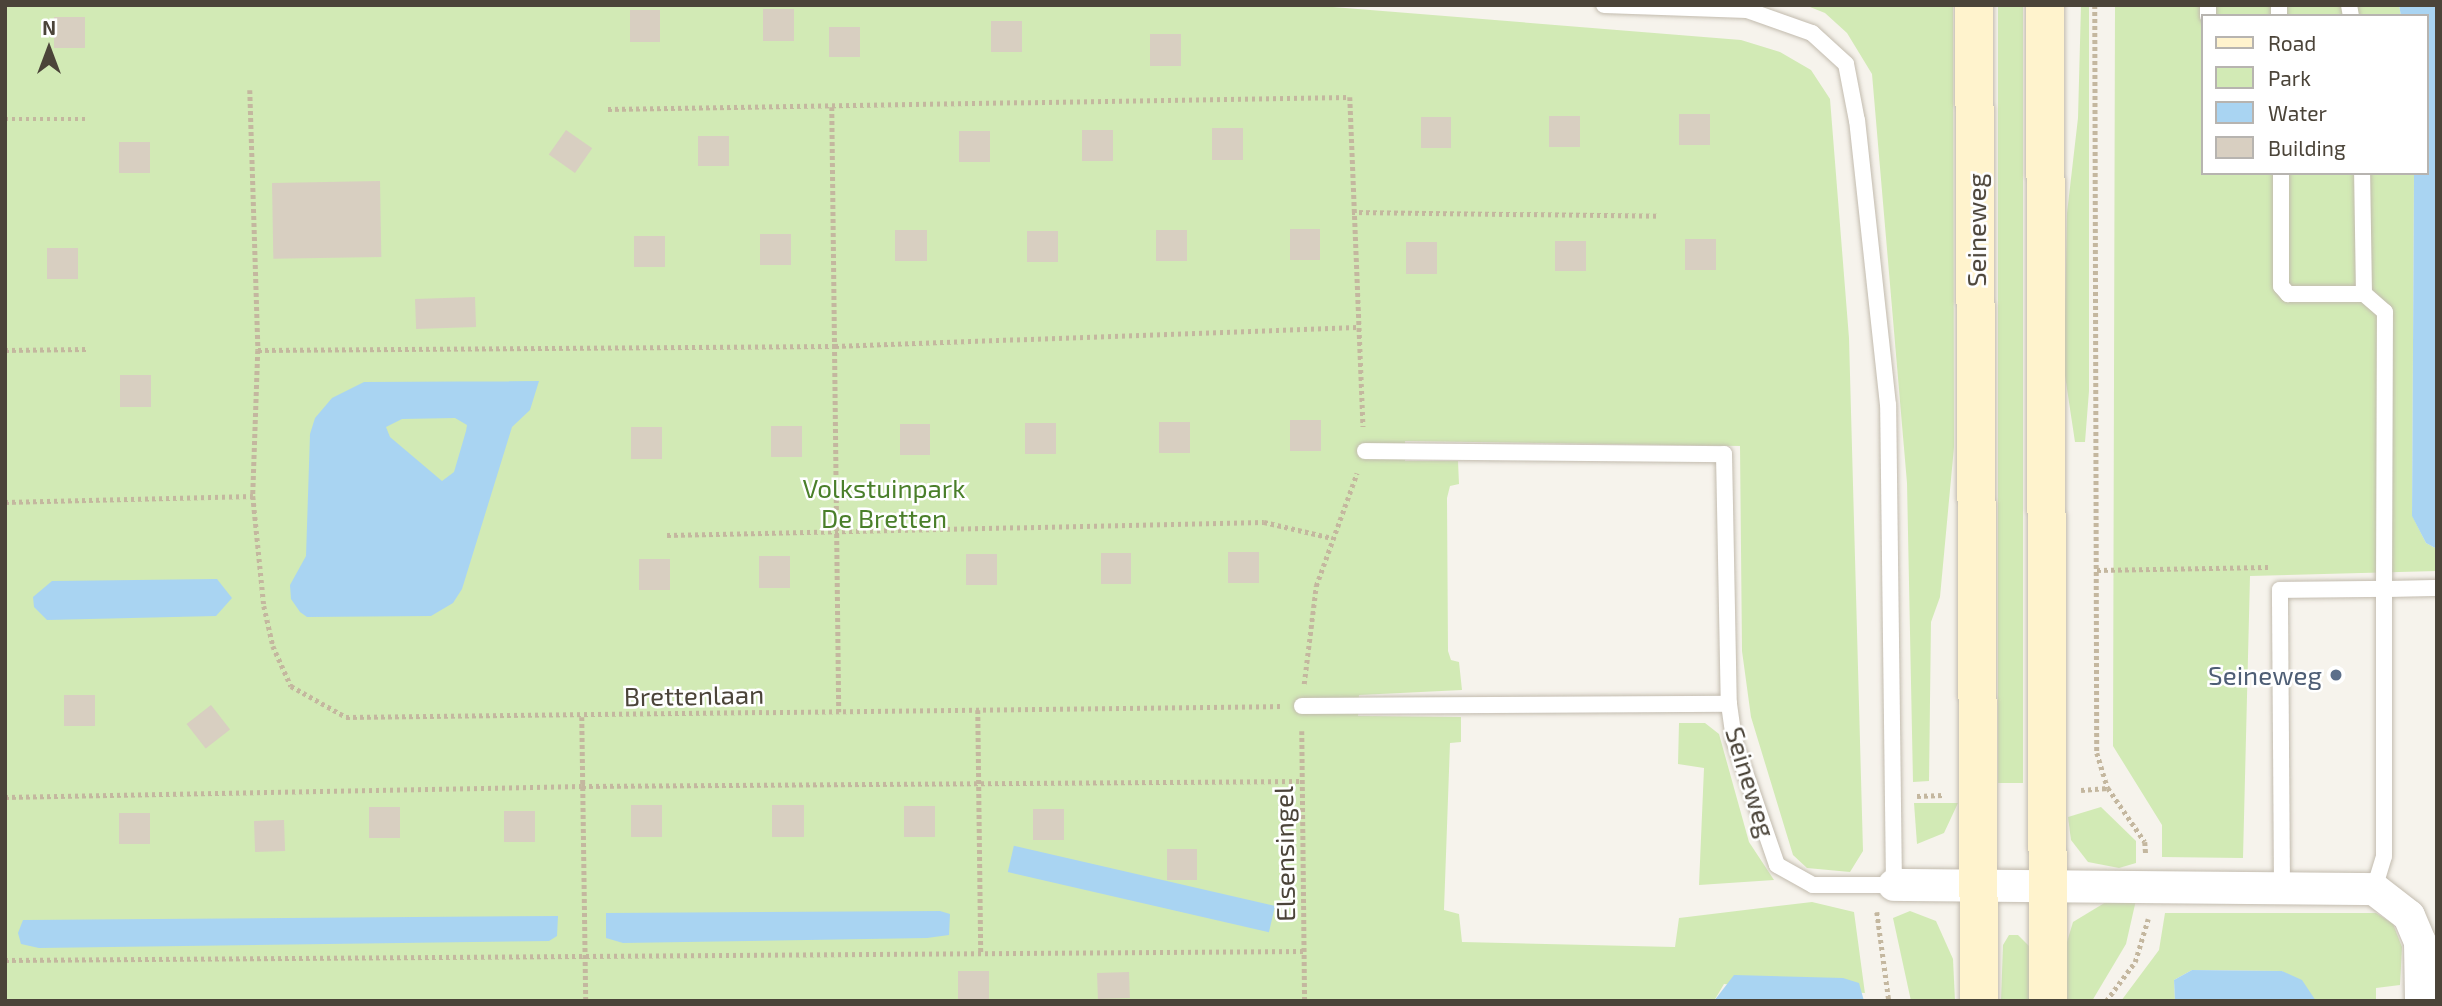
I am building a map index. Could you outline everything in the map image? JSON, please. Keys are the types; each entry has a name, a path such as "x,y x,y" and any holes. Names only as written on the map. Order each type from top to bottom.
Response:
{"main road":[{"name":"Seineweg","path":"1974,5 1979,1001"},
{"path":"2045,5 2049,1001"}],"street":[{"path":"1894,885 2374,889 2409,916 2420,942 2421,1001"}],"lane":[{"path":"1604,5 1747,10 1812,33 1846,64 1857,121 1888,405 1894,885"},
{"path":"2280,175 2281,286 2288,294 2364,294 2385,312 2384,856 2374,889"},
{"path":"2362,175 2364,294"},
{"name":"Seineweg","path":"1365,451 1724,453 1728,704 1734,740 1777,865 1813,885 1894,885"},
{"path":"2282,888 2280,590 2437,588"},
{"path":"1302,706 1728,704"}],"path":[{"path":"2095,5 2097,753 2108,788 2145,842 2150,887 2148,926 2135,962 2106,1001"},
{"name":"Brettenlaan","path":"250,90 258,350 253,496 264,606 273,646 291,686 346,717 582,717 1302,706"},
{"path":"608,109 1350,96 1352,212 1365,451"},
{"path":"832,107 834,531 839,712"},
{"path":"5,119 87,119"},
{"path":"1352,212 1661,215"},
{"path":"258,350 835,346 1357,327"},
{"path":"5,350 87,349"},
{"name":"Elsensingel","path":"1305,1001 1302,706 1316,586 1365,451"},
{"path":"5,502 253,496"},
{"path":"667,534 1264,522 1332,538"},
{"path":"2097,570 2280,568"},
{"path":"978,710 981,954"},
{"path":"582,717 586,1001"},
{"path":"5,797 582,786 1302,781"},
{"path":"1889,1001 1875,916 1894,885"},
{"path":"5,960 1305,951"}],"green space":[{"name":"Volkstuinpark De Bretten","path":"5,5 1308,5 1741,40 1780,52 1811,70 1830,99 1849,338 1863,851 1850,872 1807,868 1793,855 1751,717 1742,651 1740,446 1405,441 1405,461 1458,461 1459,484 1450,486 1447,498 1448,651 1451,660 1459,662 1462,690 1359,695 1358,716 1461,717 1461,742 1450,743 1444,910 1459,914 1462,942 1675,947 1679,918 1812,902 1854,912 1865,993 1724,984 1714,1001 5,1001"},
{"path":"1805,5 1953,5 1954,447 1940,597 1931,622 1929,781 1913,782 1907,483 1872,74 1847,33 1825,13"},
{"path":"1998,5 2023,5 2023,783 1998,783"},
{"path":"2081,5 2089,5 2089,391 2085,442 2075,442 2064,369 2067,213 2078,118"},
{"path":"2115,5 2399,5 2401,14 2200,14 2200,175 2414,175 2412,515 2426,543 2437,549 2437,571 2250,576 2243,858 2162,857 2162,825 2113,746"},
{"path":"1679,723 1705,723 1719,734 1749,842 1774,880 1699,885 1704,768 1678,764"},
{"path":"1914,803 1958,803 1944,833 1917,844"},
{"path":"2101,807 2136,841 2136,863 2119,868 2088,862 2071,840 2068,817"},
{"path":"2136,900 2126,944 2092,1001 2061,1001 2061,962 2073,922 2106,902"},
{"path":"1910,911 1936,921 1953,959 1955,1001 1911,1001 1893,918"},
{"path":"2165,913 2376,913 2393,924 2402,947 2400,985 2376,988 2376,1001 2316,1001 2282,971 2192,970 2174,980 2175,1001 2121,1001 2159,950"},
{"path":"2009,935 2018,935 2029,946 2029,1001 2001,1001 2003,945"}],"water":[{"path":"2399,5 2437,5 2437,549 2426,543 2412,516 2414,175 2428,175 2428,14 2401,14"},
{"path":"539,381 530,410 512,427 462,589 453,603 431,616 307,617 291,599 290,585 306,556 310,434 315,418 332,398 364,382","holes":["455,418 467,425 454,472 442,481 390,437 386,427 402,419"]},
{"path":"217,579 232,598 216,616 47,620 34,607 33,597 52,581"},
{"path":"1014,846 1275,906 1269,932 1008,872"},
{"path":"940,911 950,914 949,935 927,938 623,943 606,938 606,913"},
{"path":"558,916 557,936 549,941 39,948 21,944 18,933 23,920"},
{"path":"2192,970 2282,971 2302,980 2316,1001 2175,1001 2174,980"},
{"path":"1734,975 1843,978 1859,983 1864,1001 1714,1001"}],"building":[{"path":"763,9 794,9 794,41 763,41"},
{"path":"630,10 660,10 660,42 630,42"},
{"path":"54,17 85,17 85,48 54,48"},
{"path":"991,21 1022,21 1022,52 991,52"},
{"path":"829,27 860,27 860,57 829,57"},
{"path":"1150,34 1181,34 1181,66 1150,66"},
{"path":"1679,114 1710,114 1710,145 1679,145"},
{"path":"1549,116 1580,116 1580,147 1549,147"},
{"path":"1421,117 1451,117 1451,148 1421,148"},
{"path":"1212,128 1243,128 1243,160 1212,160"},
{"path":"566,130 592,148 575,173 549,155"},
{"path":"1082,130 1113,130 1113,161 1082,161"},
{"path":"959,131 990,131 990,162 959,162"},
{"path":"698,136 729,136 729,166 698,166"},
{"path":"119,142 150,142 150,173 119,173"},
{"path":"380,181 381,257 273,259 272,183"},
{"path":"1290,229 1320,229 1320,260 1290,260"},
{"path":"895,230 927,230 927,261 895,261"},
{"path":"1156,230 1187,230 1187,261 1156,261"},
{"path":"1027,231 1058,231 1058,262 1027,262"},
{"path":"760,234 791,234 791,265 760,265"},
{"path":"634,236 665,236 665,267 634,267"},
{"path":"1685,239 1716,239 1716,270 1685,270"},
{"path":"1555,241 1586,241 1586,271 1555,271"},
{"path":"1406,242 1437,242 1437,274 1406,274"},
{"path":"47,248 78,248 78,279 47,279"},
{"path":"475,297 476,327 416,329 415,299"},
{"path":"120,375 151,375 151,407 120,407"},
{"path":"1290,420 1321,420 1321,451 1290,451"},
{"path":"1159,422 1190,422 1190,453 1159,453"},
{"path":"1025,423 1056,423 1056,454 1025,454"},
{"path":"900,424 930,424 930,455 900,455"},
{"path":"771,426 802,426 802,457 771,457"},
{"path":"631,427 662,427 662,459 631,459"},
{"path":"1228,552 1259,552 1259,583 1228,583"},
{"path":"1101,553 1131,553 1131,584 1101,584"},
{"path":"966,554 997,554 997,585 966,585"},
{"path":"759,556 790,556 790,588 759,588"},
{"path":"639,559 670,559 670,590 639,590"},
{"path":"64,695 95,695 95,726 64,726"},
{"path":"211,705 230,729 206,749 187,724"},
{"path":"631,805 662,805 662,837 631,837"},
{"path":"772,805 804,805 804,837 772,837"},
{"path":"904,806 935,806 935,837 904,837"},
{"path":"369,807 400,807 400,838 369,838"},
{"path":"1033,809 1064,809 1064,840 1033,840"},
{"path":"504,811 535,811 535,842 504,842"},
{"path":"119,813 150,813 150,844 119,844"},
{"path":"284,820 285,851 255,852 254,821"},
{"path":"1167,849 1197,849 1197,880 1167,880"},
{"path":"958,971 989,971 989,1001 958,1001"},
{"path":"1129,972 1130,998 1098,999 1097,973"}],"place":[{"name":"Seineweg","path":"2336,675"}]}
